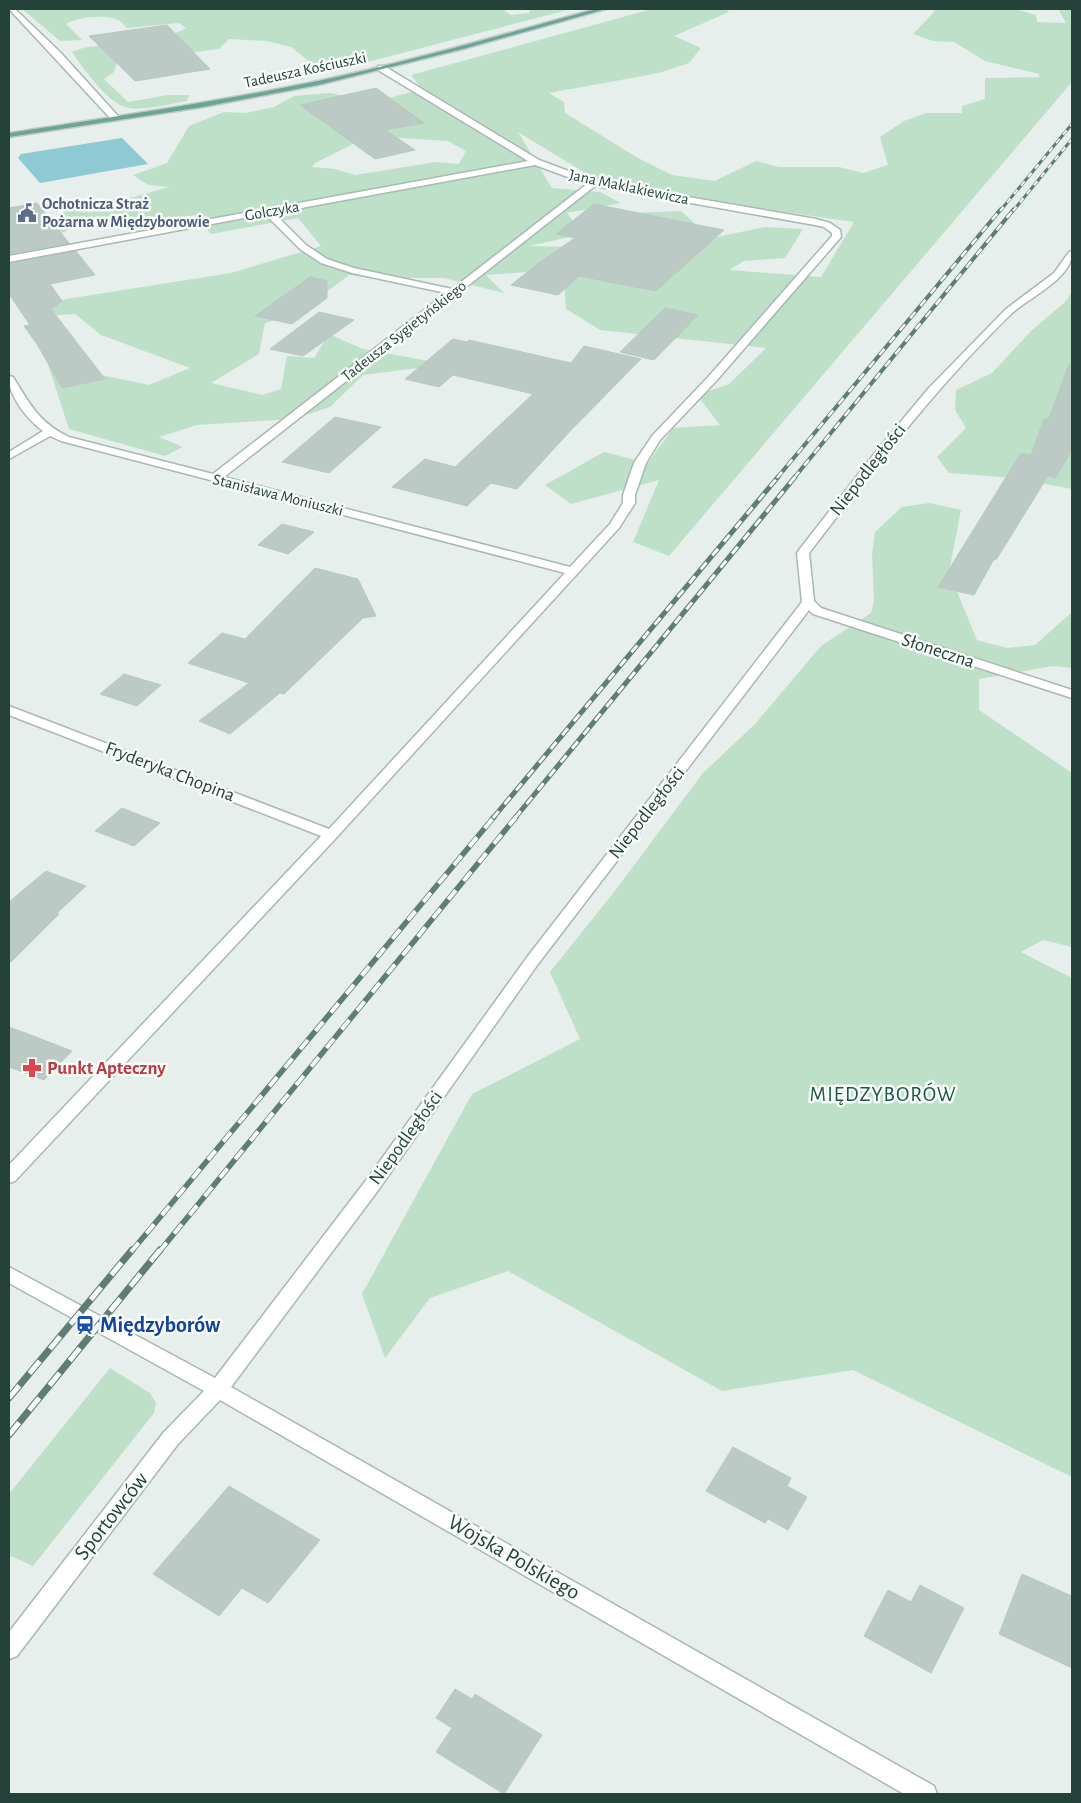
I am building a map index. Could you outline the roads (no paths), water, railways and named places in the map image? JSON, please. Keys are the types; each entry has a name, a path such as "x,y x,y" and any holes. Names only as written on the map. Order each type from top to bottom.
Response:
{"main road":[{"name":"Tadeusza Kościuszki","path":"9,135 255,95 381,68 603,9"}],"street":[{"path":"11,9 57,54 115,118"},
{"name":"Jana Maklakiewicza","path":"381,68 536,162 593,182 816,222 837,232 836,237 713,378 656,438 640,463 625,512 574,572"},
{"name":"Golczyka","path":"9,259 536,162"},
{"name":"Tadeusza Sygietyńskiego","path":"214,479 593,182"},
{"path":"268,212 303,247 324,261 352,270 453,292"},
{"name":"Niepodległości","path":"218,1389 373,1184 533,960 808,602 804,553 882,451 932,391 1009,311 1057,275 1072,254"},
{"name":"Stanisława Moniuszki","path":"9,379 13,395 37,423 48,433 65,439 574,572"},
{"path":"9,456 48,433"},
{"path":"9,1176 331,835 574,572"},
{"name":"Słoneczna","path":"808,602 817,611 1072,694"},
{"name":"Fryderyka Chopina","path":"9,710 331,835"},
{"name":"Wojska Polskiego","path":"9,1274 218,1389 926,1794"},
{"name":"Sportowców","path":"9,1649 171,1438 218,1389"}],"water":[{"path":"122,138 148,164 40,183 18,158 21,154"}],"railway":[{"path":"1000,211 1072,124"},
{"path":"1013,211 1072,139"},
{"path":"777,478 1001,209"},
{"path":"794,478 1014,209"},
{"path":"493,818 778,477"},
{"path":"515,818 795,477"},
{"path":"131,1252 494,817"},
{"path":"159,1252 516,817"},
{"path":"9,1398 132,1250"},
{"path":"9,1435 160,1250"}],"place":[{"name":"Ochotnicza Straż Pożarna w Międzyborowie","path":"27,213"},
{"name":"Punkt Apteczny","path":"32,1068"},
{"name":"Międzyborów","path":"85,1325"}],"district":[{"name":"MIĘDZYBORÓW","path":"883,1094"}]}
